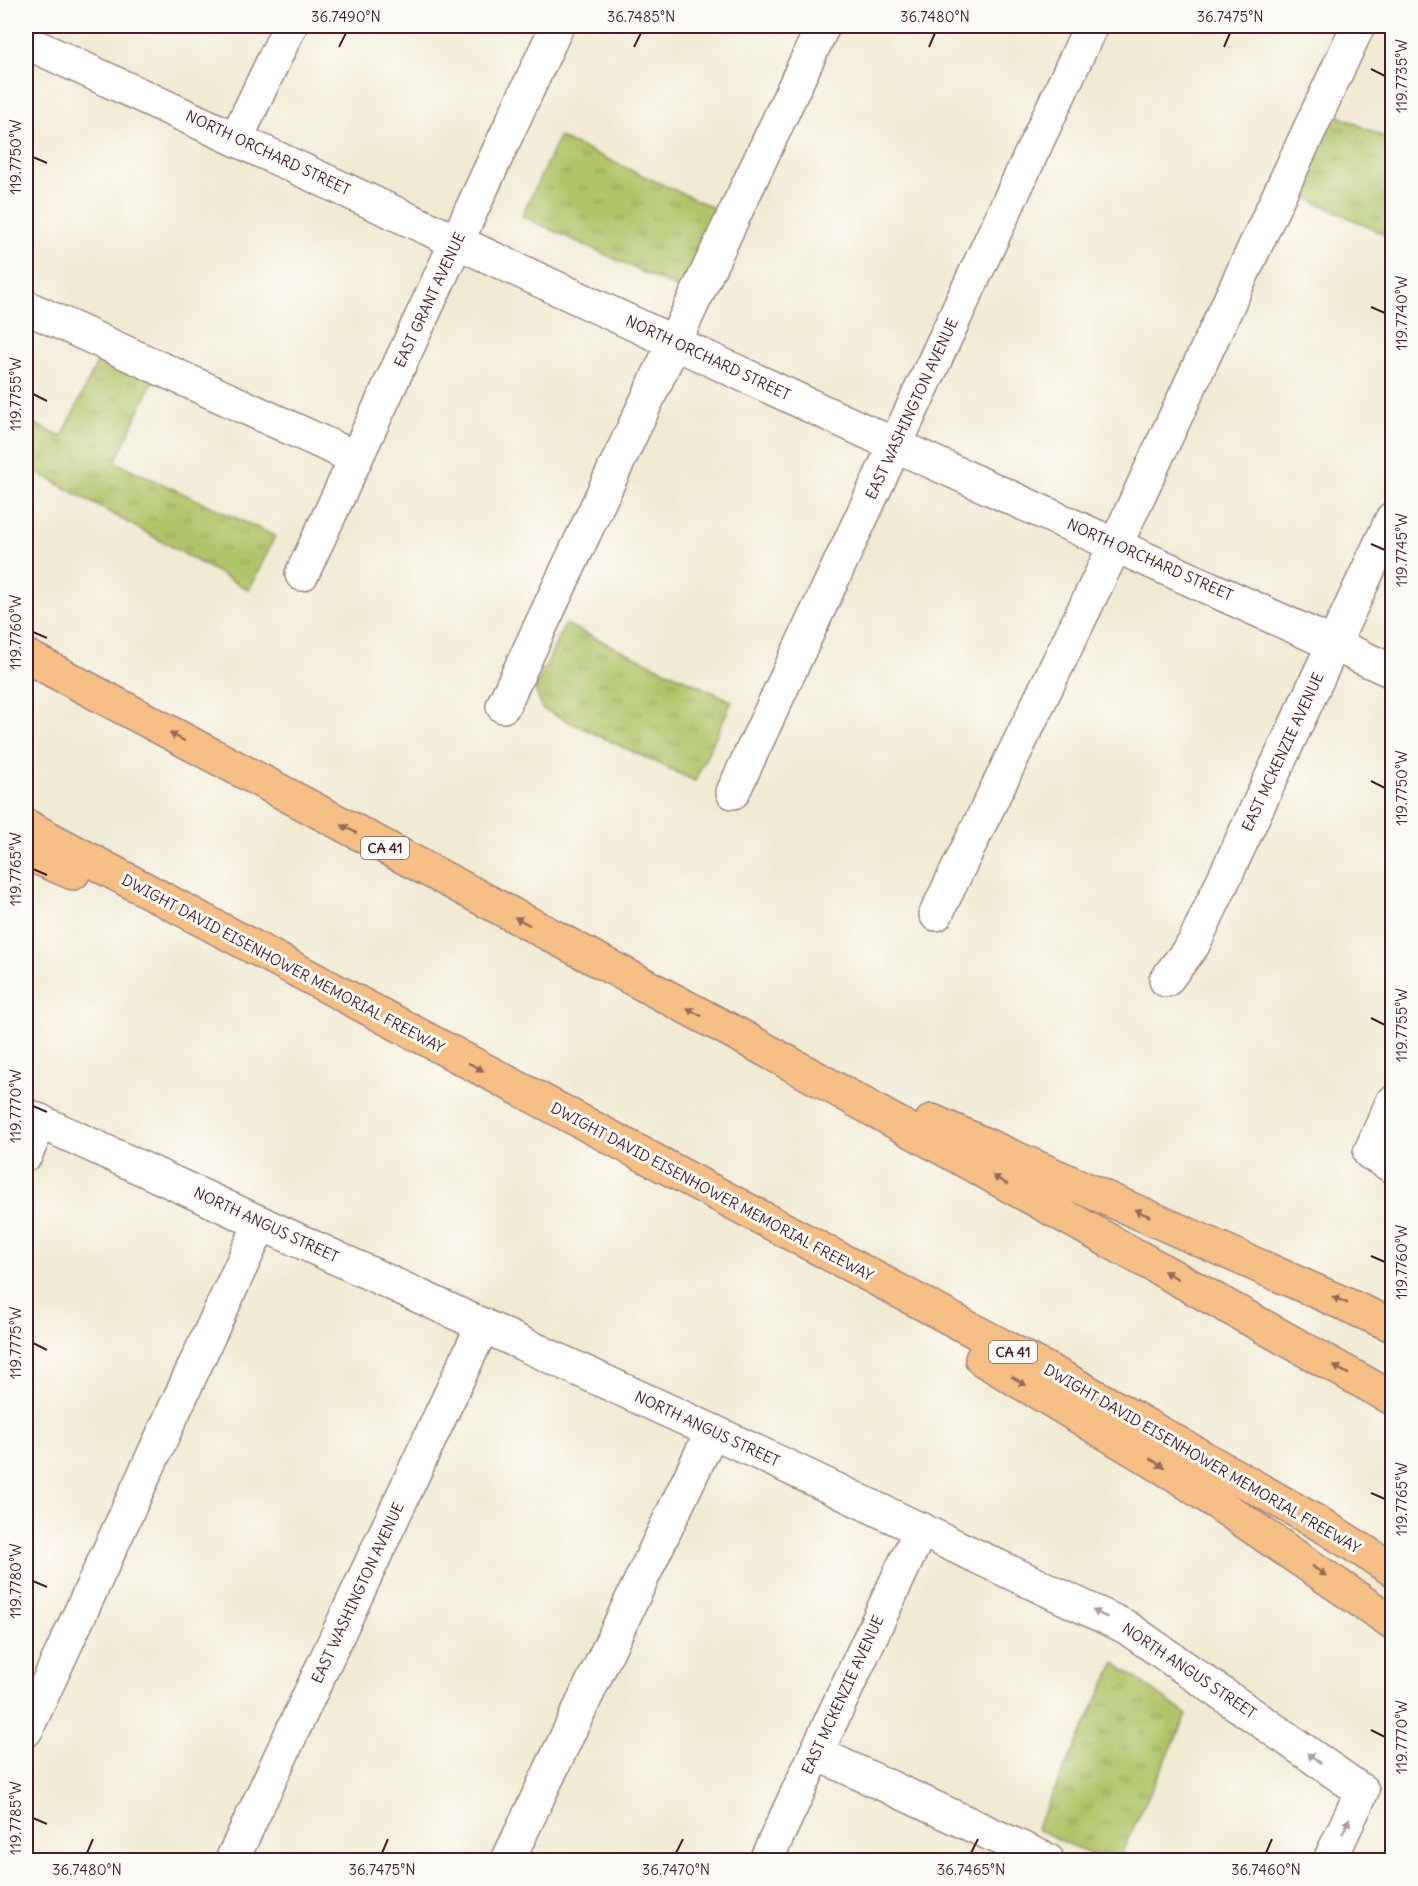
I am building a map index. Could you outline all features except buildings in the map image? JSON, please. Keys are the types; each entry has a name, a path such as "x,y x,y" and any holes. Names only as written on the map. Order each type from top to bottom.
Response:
{"highway":[{"name":"CA 41","path":"26,656 746,1039 1392,1398"},
{"name":"DWIGHT DAVID EISENHOWER MEMORIAL FREEWAY","path":"26,826 1070,1382 1324,1527 1392,1569"},
{"path":"26,853 258,951"},
{"path":"746,1039 1392,1325"},
{"path":"626,1147 1176,1475 1392,1622"}],"street":[{"path":"236,139 290,26"},
{"name":"EAST GRANT AVENUE","path":"302,574 557,26"},
{"path":"503,706 823,26"},
{"name":"EAST WASHINGTON AVENUE","path":"733,792 1091,26"},
{"path":"936,914 1116,544 1358,26"},
{"name":"NORTH ORCHARD STREET","path":"26,42 895,445 1392,671"},
{"path":"26,307 356,458"},
{"name":"EAST MCKENZIE AVENUE","path":"1166,980 1193,945 1392,519"},
{"path":"1392,1103 1370,1153 1392,1166"},
{"path":"26,1154 33,1118"},
{"name":"NORTH ANGUS STREET","path":"33,1118 712,1431 1126,1627 1362,1791 1330,1860"},
{"path":"26,1730 261,1223"},
{"name":"EAST WASHINGTON AVENUE","path":"232,1860 483,1325"},
{"path":"508,1860 712,1431"},
{"name":"EAST MCKENZIE AVENUE","path":"766,1860 921,1529"},
{"path":"816,1753 1047,1860"}],"green space":[{"path":"1333,113 1392,141 1392,238 1296,193"},
{"path":"559,137 725,213 688,293 522,216"},
{"path":"101,354 154,379 115,462 275,536 249,590 26,466 26,420 62,437"},
{"path":"565,624 732,701 695,781 542,709 535,689"},
{"path":"1115,1663 1187,1715 1118,1860 1103,1860 1036,1829"}]}
